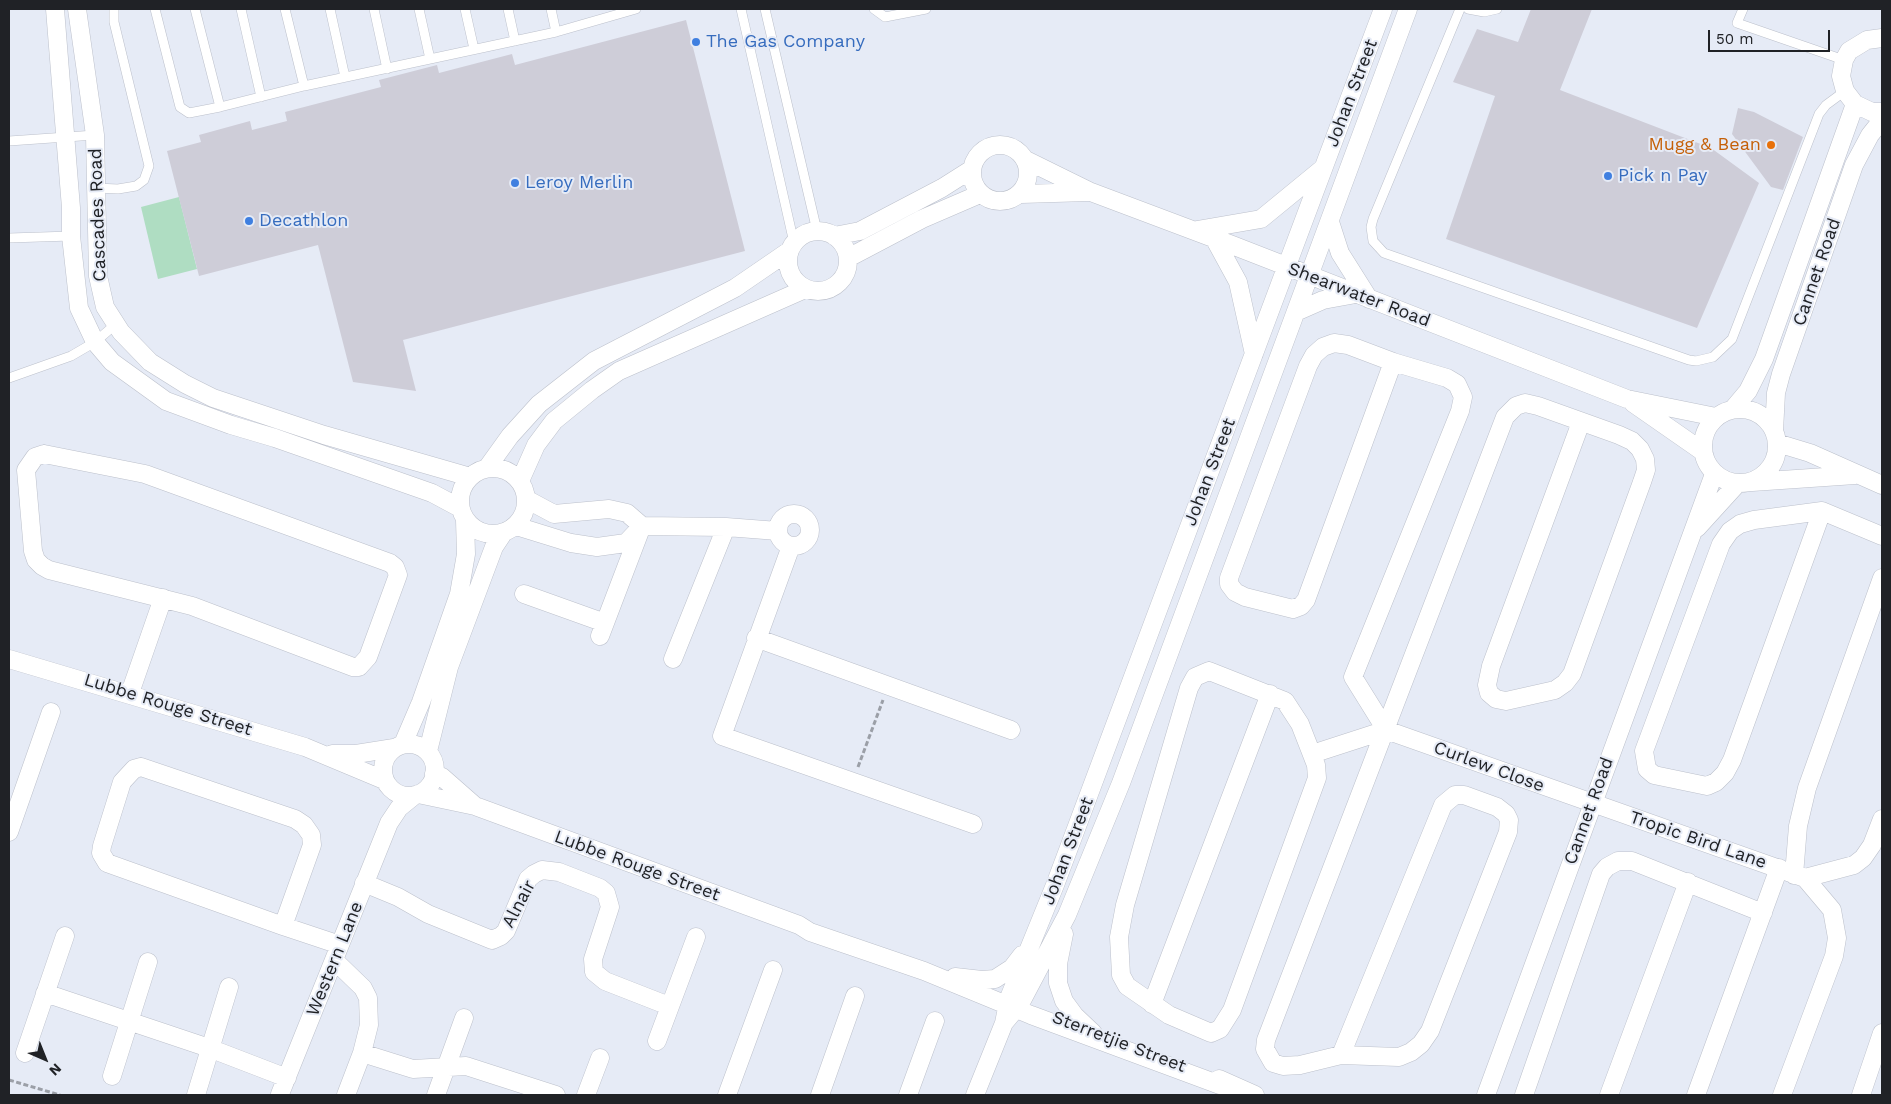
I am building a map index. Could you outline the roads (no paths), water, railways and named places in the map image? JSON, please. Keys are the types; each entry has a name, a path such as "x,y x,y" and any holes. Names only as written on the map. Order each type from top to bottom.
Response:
{"street":[{"name":"Cascades Road","path":"55,9 71,208 71,236 79,308 95,342 118,367 166,401 432,493 463,514"},
{"name":"Cascades Road","path":"77,9 95,135 98,276 105,307 116,324 150,362 185,384 213,398 324,435 470,477"},
{"name":"Johan Street","path":"1013,1004 1036,935 1383,9"},
{"name":"Johan Street","path":"1094,1032 1075,1016 1064,1000 1058,983 1058,964 1074,900 1121,783 1298,311 1408,9"},
{"path":"1882,38 1867,40 1857,44 1844,60 1841,76 1850,98 1872,112 1882,112"},
{"name":"Cannet Road","path":"1724,413 1748,391 1764,359 1850,98"},
{"name":"Cannet Road","path":"1776,437 1776,393 1790,347 1854,165 1870,135 1882,120"},
{"path":"996,145 1013,148 1026,160 1029,178 1021,194 1005,202 996,202 980,194 972,178 972,169 980,153 996,145"},
{"name":"Shearwater Road","path":"1026,160 1091,192 1194,230 1627,399 1724,413"},
{"path":"1194,230 1261,219 1324,168"},
{"path":"834,236 860,231 942,188 972,169"},
{"name":"Shearwater Road","path":"1021,194 1091,192"},
{"path":"848,258 922,219 980,194"},
{"path":"1298,311 1323,300 1363,296 1340,253 1330,222"},
{"path":"398,746 412,743 428,751 433,759 434,774 430,785 417,795 397,793 387,784 384,762 398,746 421,702 459,594 466,554 460,493 470,477 487,468 510,436 539,404 594,361 735,288 792,247 800,237 817,231 834,236 841,242 848,258 847,267 838,283 823,291 805,289 668,348 612,376 554,421 536,445 520,482"},
{"path":"1214,238 1238,282 1254,354"},
{"path":"792,247 788,269 792,277 805,289"},
{"path":"1386,730 1353,677 1460,411 1464,396 1457,384 1447,378 1393,362 1348,345 1334,343 1323,347 1314,355 1308,366 1229,578 1229,584 1235,592 1245,597 1293,609 1301,606 1306,600 1393,362"},
{"name":"Shearwater Road","path":"1627,399 1702,451"},
{"path":"1341,1055 1442,805 1455,795 1464,795 1498,807 1509,820 1508,832 1430,1031 1411,1052 1399,1057 1341,1055 1300,1065 1283,1066 1273,1063 1265,1049 1266,1040 1505,417 1516,406 1524,403 1581,422 1619,435 1640,449 1645,459 1646,470 1642,482 1572,674 1565,683 1555,690 1506,701 1496,699 1489,693 1487,685 1491,666 1581,422"},
{"path":"1744,483 1763,476 1771,466 1776,455 1776,437 1767,420 1757,413 1744,409 1724,413 1705,432 1702,451 1708,467 1714,474 1729,482 1744,483 1858,475"},
{"path":"1776,437 1882,485"},
{"path":"44,454 58,456 144,474 390,563 395,567 398,576 368,657 359,667 353,667 192,606 162,598 49,570 36,560 33,551 26,470 35,457 44,454"},
{"path":"428,751 449,667 494,547 526,509 526,499 520,482 506,470 487,468"},
{"name":"Cannet Road","path":"1488,1093 1714,474"},
{"name":"Cannet Road","path":"1692,534 1744,483"},
{"path":"526,499 554,514 609,509 627,513 642,526 726,527 778,531"},
{"path":"1822,511 1732,760 1725,772 1716,782 1707,786 1698,786 1654,775 1647,769 1644,751 1721,544 1730,531 1740,524 1822,511 1882,536"},
{"path":"463,514 480,532 489,534 510,529 597,547 626,543 642,526"},
{"path":"795,514 804,518 809,526 808,536 801,544 791,546 782,540 778,531 785,517 795,514"},
{"path":"524,594 602,630 642,526"},
{"path":"673,659 726,527"},
{"path":"791,546 722,736 973,824"},
{"path":"1696,1095 1763,913 1792,873 1798,826 1807,788 1882,578"},
{"path":"130,693 162,598"},
{"path":"756,638 1011,730"},
{"name":"Lubbe Rouge Street","path":"9,658 327,754 387,784"},
{"path":"1209,671 1270,694 1285,701 1293,711 1316,765 1316,786 1227,1020 1220,1029 1211,1033 1169,1014 1126,986 1121,975 1119,937 1126,905 1189,688 1195,677 1209,671"},
{"path":"1152,1004 1270,694"},
{"path":"9,832 51,712"},
{"path":"1312,754 1386,730"},
{"name":"Curlew Close","path":"1386,730 1592,804"},
{"name":"Lubbe Rouge Street","path":"327,754 356,754 398,746"},
{"path":"283,926 312,845 312,835 304,825 295,819 149,769 141,767 127,775 122,782 102,846 101,853 106,863 283,926 337,953 363,988 368,998 369,1025 362,1053 346,1095"},
{"name":"Lubbe Rouge Street","path":"434,774 442,777 475,806"},
{"name":"Western Lane","path":"387,784 389,823"},
{"name":"Lubbe Rouge Street","path":"417,795 475,806 799,925 810,932 1013,1004"},
{"name":"Western Lane","path":"280,1094 389,823 400,808 417,795"},
{"name":"Tropic Bird Lane","path":"1592,804 1792,873"},
{"path":"1792,873 1854,865 1863,858 1872,845 1882,819"},
{"path":"1524,1095 1601,874 1607,867 1618,861 1632,861 1763,913"},
{"name":"Alnair","path":"364,883 398,897 428,914 492,940 501,936 506,931 528,880 542,870 559,872 600,888 606,893 610,907 592,959 594,972 605,981 669,1006"},
{"path":"1782,1095 1834,956 1837,938 1832,910 1792,873"},
{"path":"1609,1095 1688,882"},
{"name":"Johan Street","path":"1013,1004 1074,900"},
{"name":"Lubbe Rouge Street","path":"799,925 816,926 955,977 1013,1004"},
{"name":"Johan Street","path":"955,977 982,980 1004,975 1036,935"},
{"path":"24,1053 66,936"},
{"path":"657,1041 696,937"},
{"path":"112,1076 148,962"},
{"path":"727,1095 772,970"},
{"path":"196,1095 229,987"},
{"path":"45,993 130,1020 287,1078"},
{"path":"820,1095 855,996"},
{"path":"975,1095 1013,1004"},
{"name":"Sterretjie Street","path":"1013,1004 1221,1080 1229,1086"},
{"name":"Sterretjie Street","path":"1013,1004 1220,1085 1229,1086 1254,1095"},
{"path":"436,1095 464,1018"},
{"path":"908,1095 935,1022"},
{"path":"1861,1095 1882,1033"},
{"path":"362,1053 401,1067 423,1070 466,1066 556,1095"},
{"path":"586,1095 600,1058"}],"lane":[{"path":"96,188 118,189 136,186 144,180 149,166 116,31 114,9"},
{"path":"155,9 180,107 189,113 344,77 515,42 556,32 600,13 636,9"},
{"path":"195,9 220,107"},
{"path":"241,9 261,97"},
{"path":"286,9 304,86"},
{"path":"330,9 344,77"},
{"path":"374,9 387,69"},
{"path":"419,9 430,59"},
{"path":"465,9 474,49"},
{"path":"508,9 515,42"},
{"path":"551,9 556,32"},
{"path":"740,9 792,247"},
{"path":"766,9 817,231"},
{"path":"874,9 885,17 920,10"},
{"path":"1460,9 1373,219 1371,227 1373,241 1384,253 1689,360 1696,361 1713,357 1732,339 1819,114 1826,104 1850,98"},
{"path":"1468,9 1484,12 1497,9"},
{"path":"1743,9 1737,23 1844,60"},
{"name":"Cascades Road","path":"65,137 95,135"},
{"path":"9,141 65,137"},
{"path":"9,238 71,236"},
{"path":"9,378 56,362 95,342 116,324"}],"place":[{"name":"The Gas Company","path":"696,42"},
{"name":"Mugg & Bean","path":"1771,145"},
{"name":"Pick n Pay","path":"1608,176"},
{"name":"Leroy Merlin","path":"515,183"},
{"name":"Decathlon","path":"249,221"}]}
